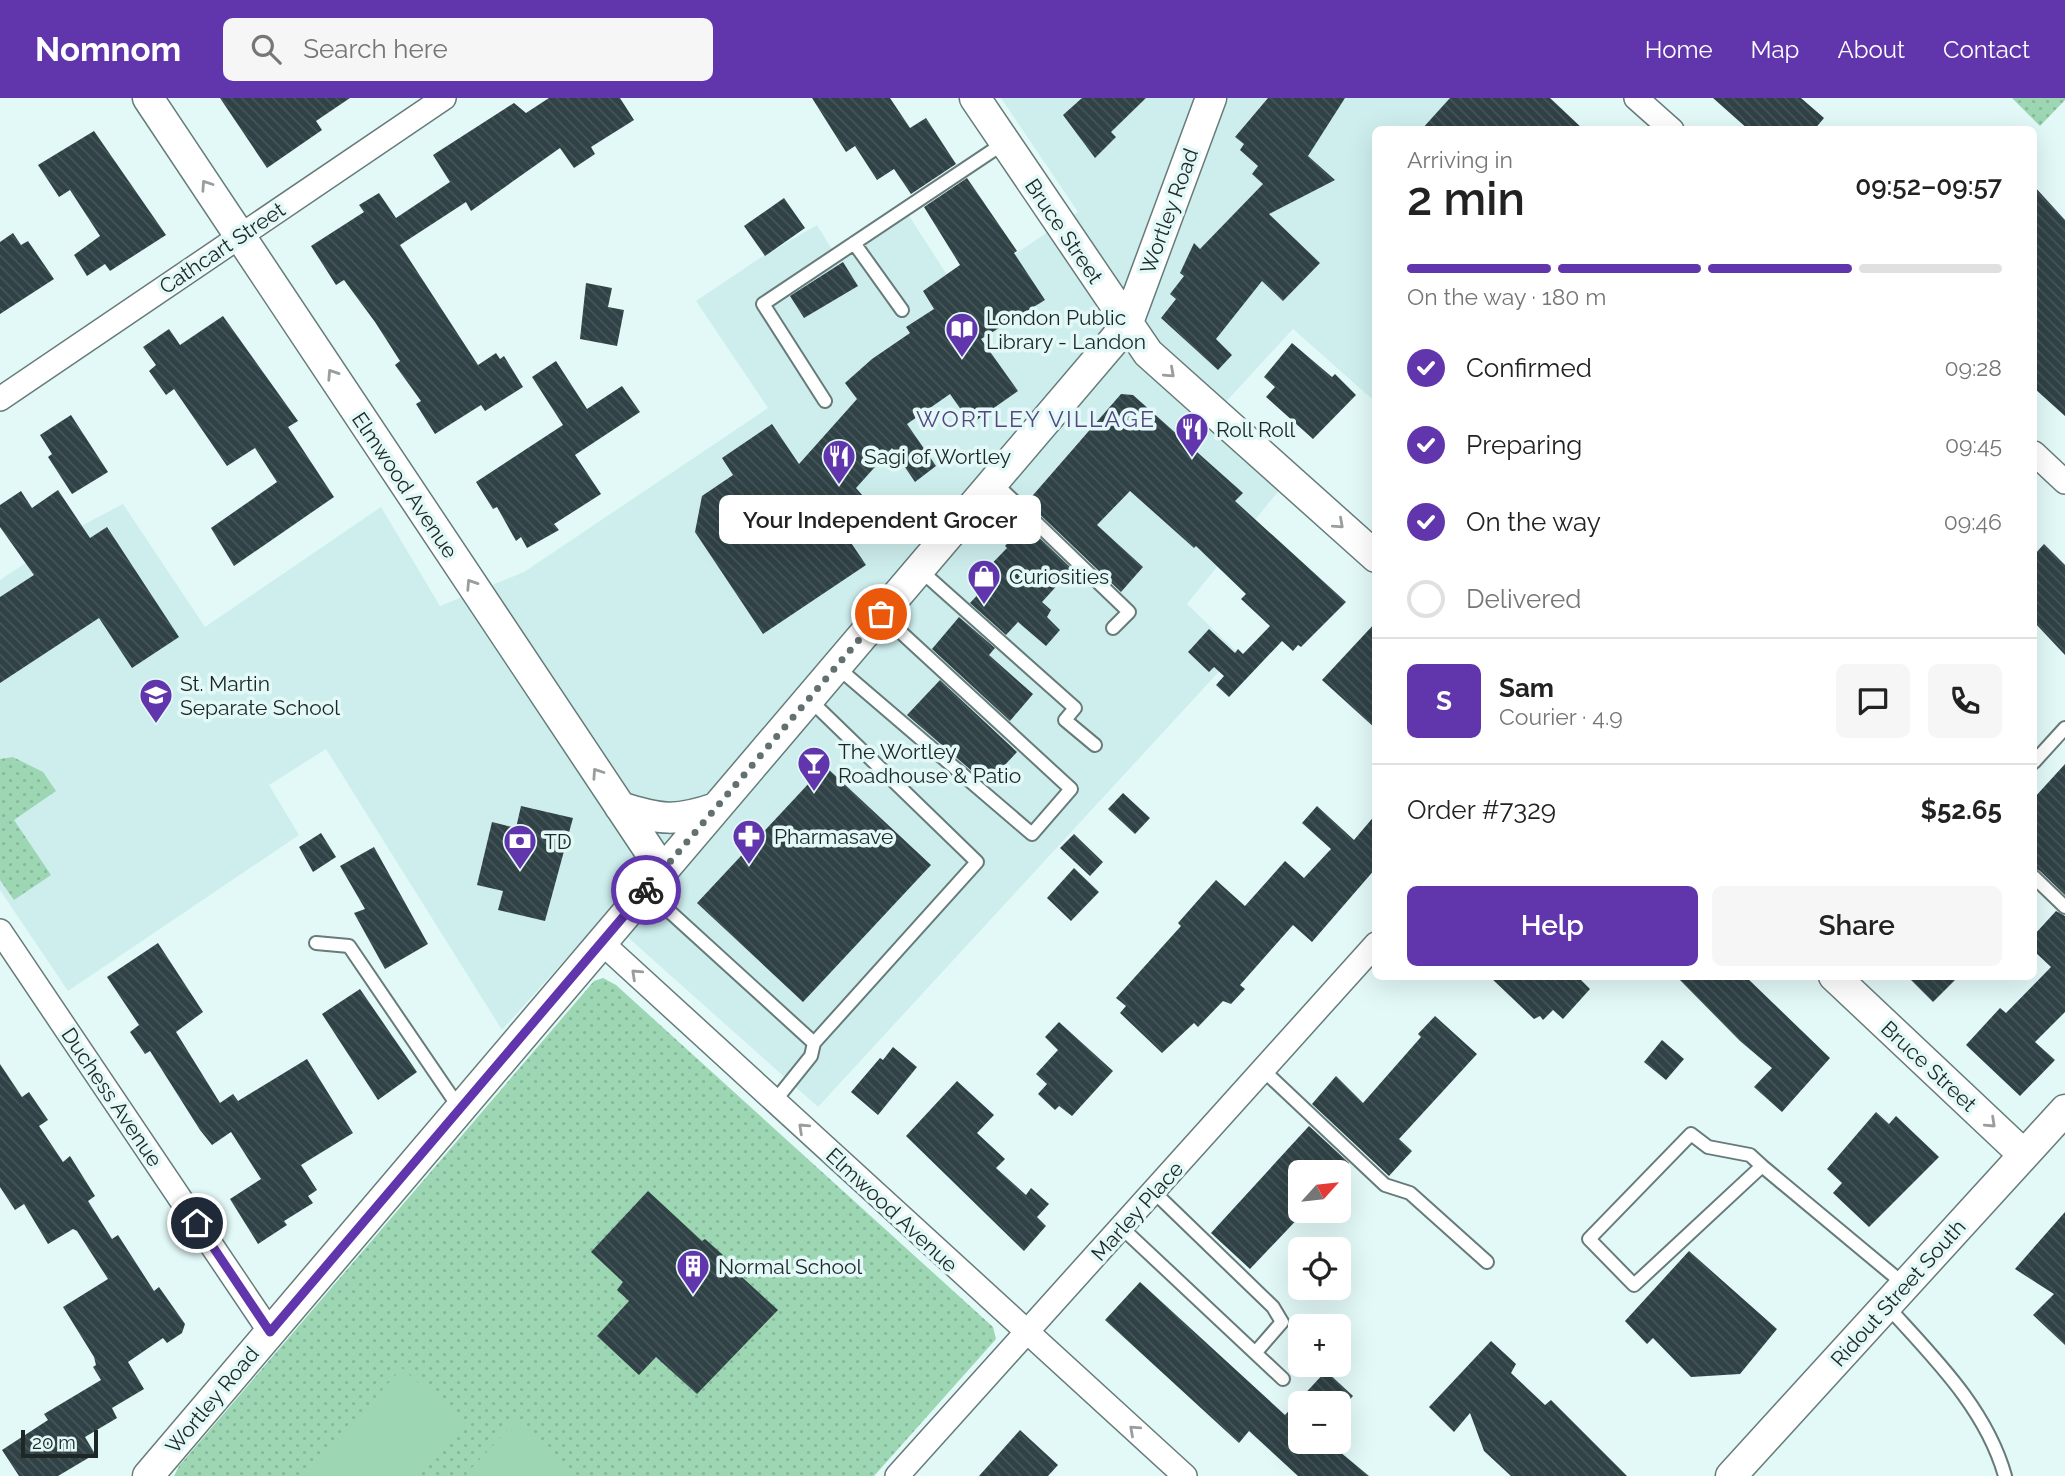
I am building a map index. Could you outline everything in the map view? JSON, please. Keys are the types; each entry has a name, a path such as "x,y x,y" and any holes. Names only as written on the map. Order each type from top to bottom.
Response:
{"street":[{"name":"Elmwood Avenue","path":"148,98 620,807 655,880"},
{"name":"Cathcart Street","path":"0,399 444,98"},
{"name":"Bruce Street","path":"975,98 1148,353 1372,553"},
{"name":"Wortley Road","path":"148,1476 1127,325 1211,98"},
{"path":"1636,98 1668,126"},
{"path":"2037,456 2065,482"},
{"path":"620,807 668,819 686,819 717,808"},
{"name":"Duchess Avenue","path":"0,931 270,1332"},
{"name":"Elmwood Avenue","path":"602,943 1185,1476"},
{"name":"Marley Place","path":"901,1475 1372,948"},
{"name":"Bruce Street","path":"1838,980 2024,1155"},
{"name":"Ridout Street South","path":"1731,1476 2064,1114"}],"lane":[{"path":"825,401 763,304 1005,142"},
{"path":"855,243 902,310"},
{"path":"994,482 1129,612 1113,628"},
{"path":"919,569 1075,708 1065,720 1095,745"},
{"path":"836,667 1032,834 1071,789 881,614"},
{"path":"774,1102 811,1056 814,1043 977,862 809,699"},
{"path":"2037,759 2065,728"},
{"path":"655,880 814,1043"},
{"path":"2037,880 2065,907"},
{"path":"316,943 349,946 460,1109"},
{"path":"1263,1070 1385,1185 1410,1192 1487,1262"},
{"path":"1762,1166 1634,1285 1589,1239 1690,1134 1708,1147 1750,1156 1762,1166 1896,1296 1959,1387 1997,1449 2005,1476"},
{"path":"1154,1192 1273,1307 1282,1322 1256,1352"},
{"path":"1122,1228 1283,1379"}],"shaded area":[{"path":"1001,98 1478,98 1451,126 1372,126 1372,397 1293,329 1224,404 1297,468 1187,604 1237,652 818,1107 604,916 502,1030 326,749 269,785 299,835 68,991 0,890 0,580 81,526 123,504 205,627 381,507 440,606 524,572 768,408 696,301 760,258 817,225 833,251 904,208 958,292 1078,212"}],"green space":[{"path":"2012,98 2065,98 2065,100 2040,126"},
{"path":"13,757 43,772 56,791 14,820 51,875 14,900 0,880 0,759"},
{"path":"603,978 616,985 993,1327 996,1339 874,1476 174,1476 179,1466 594,981"},
{"path":"402,1368 465,1425 419,1476 305,1476"},
{"path":"516,1421 574,1476 468,1476 466,1474"}],"building":[{"path":"220,98 350,98 316,121 322,130 267,168"},
{"path":"549,98 620,98 634,120 591,147 595,154 574,168 560,148 471,211 466,202 400,245 478,365 496,353 500,359 504,356 523,387 485,411 481,405 435,434 416,404 421,401 395,365 400,361 375,322 344,280 336,285 311,246 364,212 359,205 379,193 396,218 450,182 433,155 514,103 526,113"},
{"path":"812,98 890,98 910,128 926,118 956,164 911,194 894,169 877,180 855,146 846,152"},
{"path":"1082,98 1146,98 1111,132 1116,137 1095,158 1063,115"},
{"path":"1268,98 1345,98 1308,156 1335,180 1269,214 1320,263 1283,301 1262,281 1216,339 1232,355 1218,370 1161,318 1176,299 1170,294 1184,276 1180,273 1194,243 1200,249 1263,184 1252,174 1258,166 1240,150 1244,144 1235,137"},
{"path":"1450,98 1550,98 1580,126 1425,126"},
{"path":"1713,98 1801,98 1824,118 1817,126 1744,126"},
{"path":"94,131 166,235 110,271 105,264 87,276 74,255 100,236 70,190 59,197 38,165"},
{"path":"967,178 1017,251 1014,253 1045,300 981,339 1018,391 971,424 950,394 907,424 936,466 915,482 892,448 856,488 863,496 835,519 866,565 763,634 695,532 702,496 733,475 722,458 772,424 799,464 857,399 845,383 872,359 910,333 906,327 934,309 923,291 960,265 924,207"},
{"path":"2037,189 2065,220 2065,416 2037,391"},
{"path":"784,198 805,228 765,256 744,226"},
{"path":"13,233 21,245 28,241 54,279 0,314 0,242"},
{"path":"843,262 858,286 804,318 790,296"},
{"path":"586,283 612,288 608,307 624,310 617,346 580,339"},
{"path":"223,316 298,421 288,427 334,497 234,566 211,528 277,482 255,448 227,466 174,389 166,395 149,371 156,365 143,347 169,329 180,345"},
{"path":"1292,343 1332,377 1335,374 1356,395 1313,439 1266,397 1275,387 1264,377"},
{"path":"556,361 587,409 622,386 640,412 575,455 601,494 554,524 559,530 527,548 521,537 516,541 497,507 493,509 476,482 563,425 532,377"},
{"path":"1121,394 1133,395 1243,493 1235,501 1346,602 1301,647 1298,645 1293,651 1282,641 1229,697 1216,685 1224,676 1214,667 1209,672 1188,652 1209,629 1235,653 1238,649 1243,654 1270,626 1241,599 1246,594 1196,546 1194,548 1130,491 1097,525 1143,567 1121,592 1027,502"},
{"path":"71,415 108,472 72,494 48,457 52,454 40,435"},
{"path":"58,490 90,538 107,527 179,637 132,668 99,618 0,683 0,597 34,575 0,527 0,505 21,491 32,508"},
{"path":"1025,524 1072,569 1042,602 1051,610 1047,617 1060,630 1046,646 1018,622 1006,635 970,603 984,588 976,580 1007,548 1005,546"},
{"path":"2044,544 2065,565 2065,655 2037,625 2037,552"},
{"path":"959,617 995,648 989,655 1033,694 1010,721 932,649"},
{"path":"1372,626 1372,725 1322,680"},
{"path":"940,680 1017,752 987,784 907,715"},
{"path":"2065,764 2065,895 2037,870 2037,795"},
{"path":"825,766 931,865 803,1002 697,903"},
{"path":"1123,793 1150,818 1135,834 1108,809"},
{"name":"TD","path":"521,806 573,818 545,921 498,910 503,891 477,885 492,822 516,828"},
{"path":"1317,806 1354,840 1372,819 1372,873 1312,942 1293,925 1240,985 1245,989 1231,1004 1223,1001 1198,1027 1194,1023 1162,1053 1120,1013 1126,1006 1116,998 1181,926 1178,923 1216,880 1245,906 1285,861 1304,878 1331,849 1302,823"},
{"path":"321,833 336,857 313,872 299,847"},
{"path":"1074,834 1103,862 1090,876 1060,848"},
{"path":"374,847 428,944 385,969 354,913 365,909 340,866"},
{"path":"1074,868 1099,892 1071,921 1047,898"},
{"path":"2056,911 2065,916 2065,1012 2035,1042 2055,1060 2020,1096 1966,1045 2000,1008 2006,1013 2051,967 2037,954 2037,932"},
{"path":"158,943 203,1012 176,1032 220,1103 233,1094 238,1101 307,1059 353,1133 301,1165 317,1190 308,1196 313,1203 284,1221 287,1225 258,1244 230,1199 261,1179 231,1132 212,1145 200,1130 150,1051 145,1054 130,1032 139,1025 107,977"},
{"path":"1493,980 1581,980 1590,989 1563,1019 1553,1010 1543,1020 1540,1016 1534,1019"},
{"path":"1680,980 1749,980 1830,1058 1782,1112 1754,1087 1772,1068 1740,1041"},
{"path":"1911,980 1955,980 1933,1002"},
{"path":"360,989 417,1072 378,1100 322,1014"},
{"path":"1435,1016 1477,1054 1399,1139 1412,1151 1389,1176 1312,1104 1336,1076 1363,1103 1421,1037 1418,1034"},
{"path":"1059,1022 1113,1071 1072,1116 1059,1106 1055,1110 1038,1094 1047,1084 1036,1074 1058,1050 1045,1037"},
{"path":"1662,1040 1684,1059 1666,1080 1644,1062"},
{"path":"893,1047 917,1067 878,1115 851,1092"},
{"path":"0,1064 22,1097 29,1092 48,1120 39,1126 63,1162 70,1156 95,1196 88,1201 112,1239 118,1235 154,1291 159,1287 185,1324 182,1333 167,1343 163,1338 128,1362 144,1389 112,1408 117,1418 85,1437 95,1454 58,1476 19,1476 2,1450 48,1420 44,1414 101,1380 93,1367 96,1365 94,1357 63,1307 108,1279 77,1231 73,1229 48,1244 24,1204 15,1210 0,1187"},
{"path":"957,1081 994,1115 977,1133 1005,1159 996,1168 1026,1195 1031,1188 1049,1204 1037,1217 1046,1226 1024,1251 906,1136"},
{"path":"1876,1112 1889,1124 1896,1116 1939,1157 1869,1227 1833,1193 1842,1183 1827,1169"},
{"path":"1309,1126 1346,1160 1288,1160 1288,1223 1294,1223 1250,1269 1211,1233"},
{"name":"Normal School","path":"648,1191 702,1241 705,1239 723,1255 720,1257 778,1310 697,1394 656,1357 639,1375 597,1336 629,1301 617,1290 623,1282 591,1252"},
{"path":"2065,1212 2065,1345 2033,1315 2054,1294 2015,1269"},
{"path":"1689,1251 1777,1329 1740,1374 1691,1377 1653,1338 1647,1344 1625,1321"},
{"path":"1140,1282 1285,1415 1288,1412 1288,1454 1342,1454 1369,1476 1298,1476 1249,1431 1239,1443 1105,1320"},
{"path":"1491,1341 1516,1364 1511,1373 1545,1405 1551,1400 1627,1476 1511,1476 1484,1451 1470,1413 1454,1432 1429,1407"},
{"path":"1320,1377 1332,1377 1348,1391 1307,1391"},
{"path":"1020,1430 1058,1465 1048,1476 979,1476"}],"way so far":[{"path":"646,890 881,614"}],"place":[{"name":"London Public Library - Landon","path":"962,359"},
{"name":"Roll Roll","path":"1192,459"},
{"name":"Sagi of Wortley","path":"839,486"},
{"name":"Curiosities","path":"984,606"},
{"name":"Your Independent Grocer","path":"881,614"},
{"name":"St. Martin Separate School","path":"156,725"},
{"name":"The Wortley Roadhouse & Patio","path":"814,793"},
{"name":"Pharmasave","path":"749,866"},
{"name":"TD","path":"520,871"},
{"name":"Normal School","path":"693,1296"}],"district":[{"name":"WORTLEY VILLAGE","path":"1036,418"}],"route":[{"path":"197,1223 270,1332 646,890"}]}
